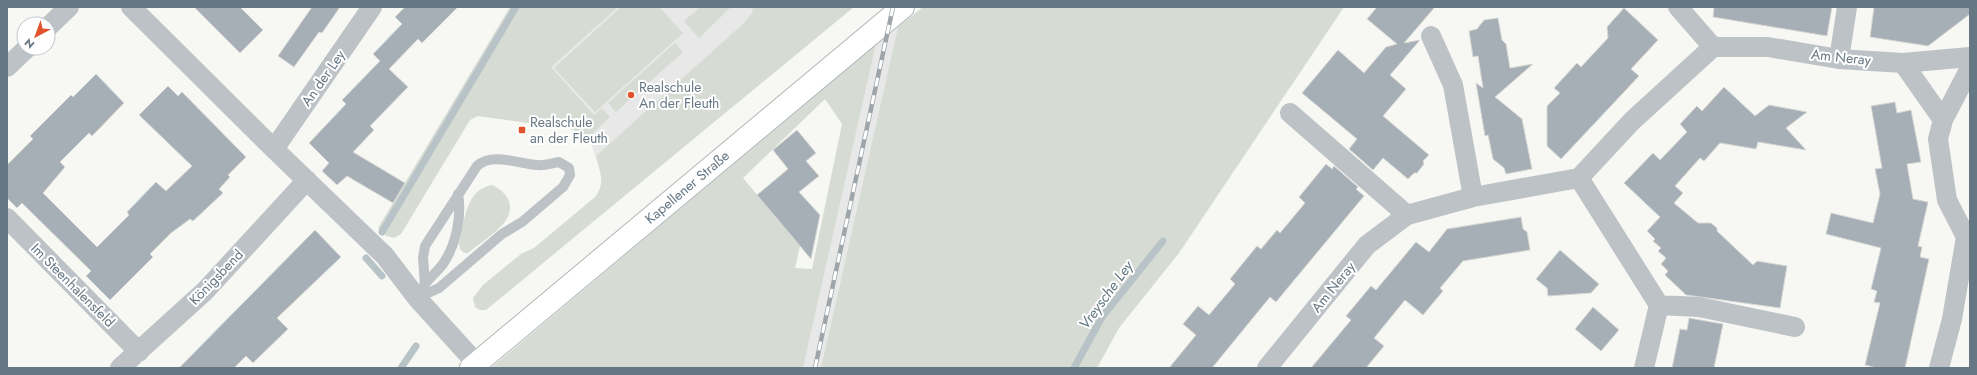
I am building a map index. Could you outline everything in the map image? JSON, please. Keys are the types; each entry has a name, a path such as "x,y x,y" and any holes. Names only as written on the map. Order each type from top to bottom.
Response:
{"main road":[{"name":"Kapellener Straße","path":"473,366 903,7"}],"street":[{"path":"56,19 69,7"},
{"path":"131,7 274,149 421,291 473,366"},
{"name":"An der Ley","path":"274,149 372,7"},
{"path":"1644,368 1659,305 1578,178 1632,121 1713,47 1678,7"},
{"path":"1839,59 1847,7"},
{"path":"1431,36 1453,85 1473,197"},
{"name":"Am Neray","path":"1713,47 1768,47 1839,59 1903,63 1970,57"},
{"path":"7,67 19,56"},
{"path":"1903,63 1943,120"},
{"path":"1939,368 1952,319 1968,236 1947,200 1938,139 1943,120 1970,68"},
{"path":"1290,113 1407,215"},
{"name":"Am Neray","path":"1267,368 1367,245 1407,215 1473,197 1578,178"},
{"name":"Königsbend","path":"120,368 204,291 307,180"},
{"name":"Im Steenhalensfeld","path":"7,218 139,352"},
{"path":"1659,305 1699,306 1795,327"}],"lane":[{"path":"488,159 539,165 559,162 568,168 570,175 563,187 517,225 502,234 439,288 421,291 425,246 458,194 482,161 488,159"},
{"path":"421,291 442,265 451,250 459,220 460,207 458,194"}],"shaded area":[{"path":"510,7 618,7 551,67 594,115 602,108 610,117 589,137 571,129 478,116 470,120 401,234 394,238 386,236 378,228"},
{"name":"Realschule An der Fleuth","path":"585,7 816,7 601,189 603,180 589,137 571,129 525,68"},
{"path":"621,7 659,7 683,33 595,112 554,68"},
{"path":"700,7 731,7 699,38 684,21"},
{"path":"753,7 854,7 486,310 480,310 475,307 473,298 483,285 521,254 534,248 595,197 601,182 596,156 744,23 752,13"},
{"path":"923,7 1344,7 1179,253 1119,328 1097,368 821,368 898,27"},
{"path":"898,27 821,368 803,368 876,44"},
{"path":"675,43 683,52 616,112 608,103"},
{"path":"876,44 803,368 491,368","holes":["825,99 842,124 812,269 795,268 800,246 743,178"]},
{"path":"492,185 502,191 508,199 510,204 509,214 503,224 494,233 468,253 464,253 460,249 459,243 465,216 471,200 476,193 483,188"}],"building":[{"path":"194,7 240,7 263,30 240,53"},
{"path":"312,7 340,7 322,33 319,32 294,67 278,56"},
{"path":"405,7 458,7 422,43 418,39 389,69 408,87 370,126 374,130 353,152 405,183 393,203 347,176 337,185 322,171 329,163 309,143 346,104 342,100 380,61 373,54 402,24 395,17"},
{"path":"1377,7 1435,7 1404,43 1420,40 1390,75 1406,89 1383,116 1429,155 1423,161 1424,164 1417,173 1414,173 1408,179 1383,158 1373,170 1349,149 1357,139 1302,93 1338,50 1364,73 1386,47 1397,44 1367,19"},
{"path":"1714,7 1832,7 1827,36 1713,17"},
{"path":"1874,7 1970,7 1970,14 1928,46 1870,37"},
{"path":"1624,8 1658,40 1631,69 1639,76 1561,159 1547,146 1547,106 1560,93 1554,88 1577,63 1581,67 1608,38 1607,27"},
{"path":"1498,18 1502,40 1506,44 1510,68 1533,64 1495,97 1522,119 1532,169 1506,174 1504,168 1493,159 1488,135 1485,136 1476,83 1483,88 1478,56 1473,57 1469,31 1477,29 1484,20"},
{"path":"96,74 124,103 92,136 89,133 60,162 65,167 43,193 97,247 129,215 127,212 156,182 166,191 192,166 139,115 168,86 178,96 182,92 246,157 228,175 230,177 219,189 223,193 193,221 190,219 171,233 150,254 153,257 110,300 86,276 91,271 22,203 17,208 7,198 7,165 33,139 30,136 71,95 73,97"},
{"path":"1724,87 1755,116 1769,105 1807,112 1786,128 1806,150 1758,142 1756,149 1720,143 1704,161 1700,158 1675,186 1683,193 1674,203 1698,223 1711,223 1717,228 1717,231 1753,265 1757,261 1787,266 1780,308 1686,295 1665,275 1668,271 1661,264 1666,258 1658,251 1661,248 1653,241 1655,239 1647,231 1660,217 1624,183 1653,153 1660,160 1687,132 1680,124 1697,106 1702,111"},
{"path":"1895,102 1897,113 1911,110 1921,162 1907,164 1913,199 1928,202 1918,246 1922,247 1920,257 1929,259 1905,368 1877,368 1865,365 1880,303 1874,302 1877,291 1871,289 1881,248 1826,234 1831,213 1873,223 1880,194 1875,169 1882,168 1871,106"},
{"path":"797,130 816,153 806,161 819,176 799,192 820,215 811,259 757,195 788,169 773,150"},
{"path":"1326,164 1332,169 1334,166 1358,187 1356,189 1364,196 1276,302 1270,297 1212,368 1169,368 1196,335 1183,324 1198,306 1209,315 1235,284 1230,279 1257,246 1261,249 1277,230 1280,233 1305,203 1299,197"},
{"path":"1521,217 1523,229 1527,232 1530,250 1463,261 1440,288 1443,291 1423,315 1405,300 1374,338 1384,346 1366,368 1311,368 1351,320 1346,316 1371,286 1376,290 1416,242 1429,252 1447,229"},
{"path":"315,230 341,257 277,318 288,329 253,363 246,356 234,368 179,368"},
{"path":"1560,250 1599,284 1591,293 1548,296 1547,288 1536,279"},
{"path":"1593,307 1619,330 1601,351 1575,329"},
{"path":"1689,318 1723,324 1714,368 1672,368 1680,329 1687,330"}],"waterway":[{"path":"382,232 516,7"},
{"name":"Vreysche Ley","path":"1074,368 1102,317 1163,241"},
{"path":"366,258 382,276"},
{"path":"401,368 416,346"}],"railway":[{"path":"815,368 893,7"}],"place":[{"name":"Realschule An der Fleuth","path":"631,95"},
{"name":"Realschule an der Fleuth","path":"522,130"}]}
